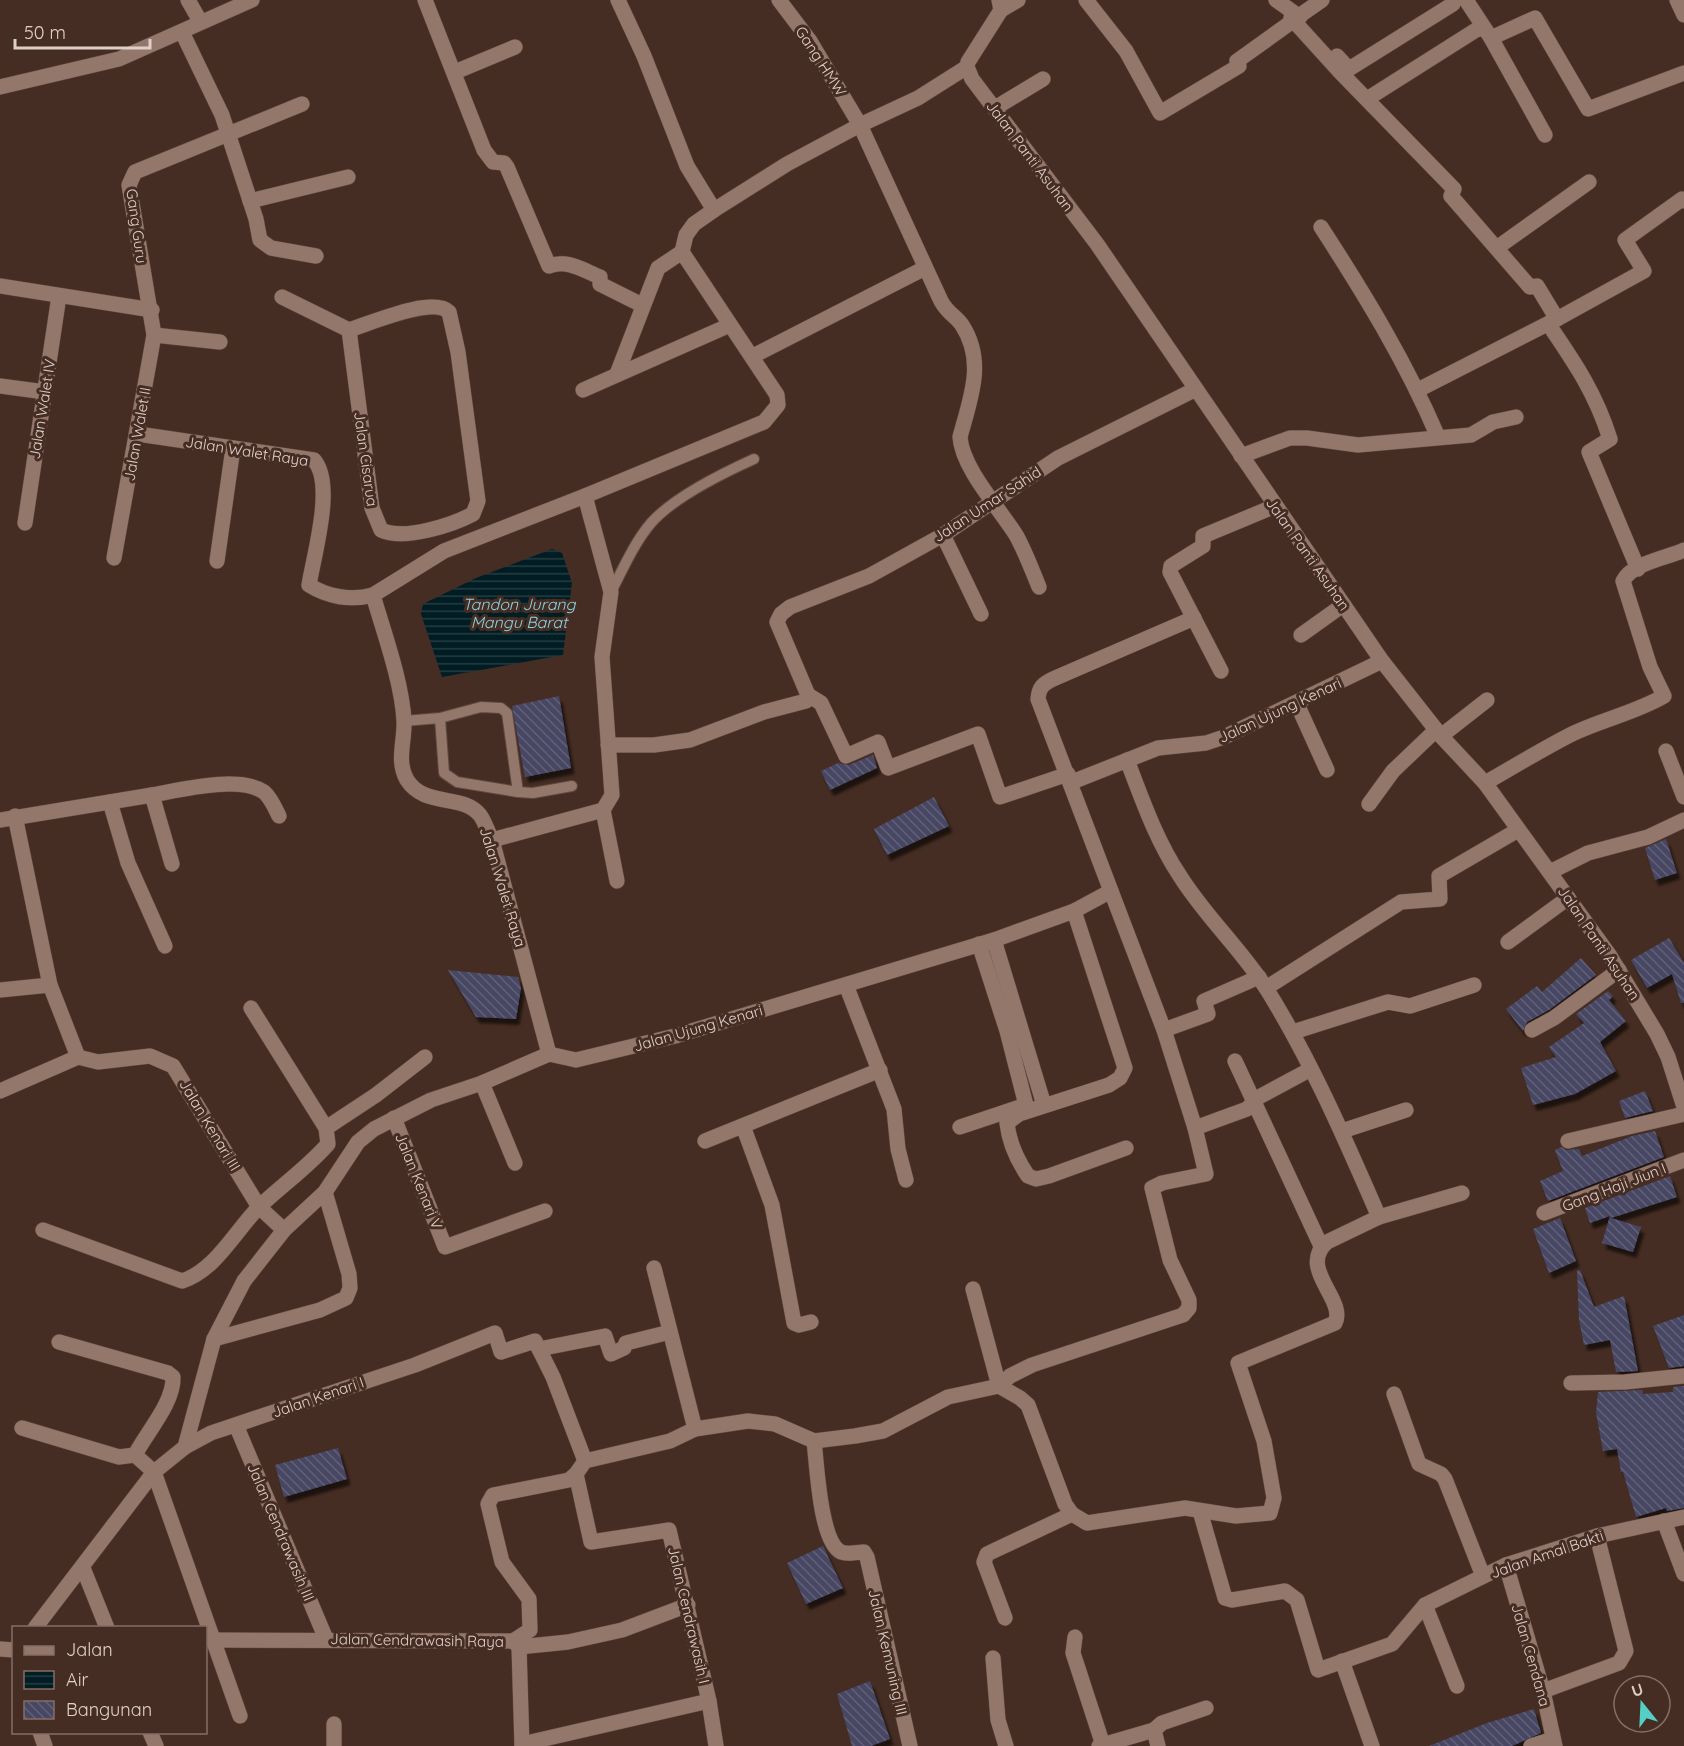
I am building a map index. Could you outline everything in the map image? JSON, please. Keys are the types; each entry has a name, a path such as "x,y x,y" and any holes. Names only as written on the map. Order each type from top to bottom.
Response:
{"street":[{"path":"188,0 200,21"},
{"path":"0,87 119,59 182,32 200,21 252,0"},
{"path":"425,0 484,150 493,162 504,163 507,167 549,266 556,263 570,264 600,277 600,284 642,305"},
{"path":"618,0 659,93 687,166 714,210"},
{"name":"Gang HMW","path":"779,0 810,41 860,125 946,311 962,324 977,365 960,437 961,446 968,464 1017,538 1039,587"},
{"path":"617,374 658,268 682,252 686,235 694,224 787,164 860,125 918,99 967,67 1000,5 1018,0"},
{"path":"1086,0 1126,51 1160,113 1239,66 1237,61 1290,23 1294,16 1322,0"},
{"path":"1276,0 1349,69 1460,2 1487,33 1545,135"},
{"path":"1294,16 1367,99 1454,189 1451,196 1498,247 1530,287 1537,286 1553,322 1599,405 1610,439 1588,452 1638,569"},
{"path":"1367,99 1487,33 1534,18 1588,109 1684,73"},
{"path":"182,32 228,132 263,244 271,248 316,256"},
{"path":"454,72 515,47"},
{"name":"Jalan Panti Asuhan","path":"967,67 972,80 1097,244 1382,661 1439,733 1485,783 1619,970 1644,1010 1668,1057 1684,1107"},
{"path":"995,108 1043,79"},
{"name":"Gang Guru","path":"152,310 129,185 135,172 228,132 302,104"},
{"path":"250,201 348,177"},
{"path":"1498,247 1590,182"},
{"path":"1418,390 1553,322 1644,271 1625,240 1682,199 1684,201"},
{"path":"1322,227 1380,317 1418,390 1438,437"},
{"path":"465,805 438,800 419,792 408,780 402,767 404,721 393,663 367,597 444,551 764,422 778,405 777,395 682,252"},
{"path":"753,356 925,268"},
{"path":"0,286 152,310"},
{"name":"Jalan Walet IV","path":"26,523 60,296"},
{"path":"282,297 349,330"},
{"name":"Jalan Cisarua","path":"424,306 440,306 449,312 458,352 478,501 473,514 435,528 388,534 376,523 372,508 349,330 424,306"},
{"name":"Jalan Walet II","path":"114,558 154,335 152,310"},
{"path":"583,390 730,325"},
{"path":"154,335 220,342"},
{"path":"0,386 45,392"},
{"name":"Jalan Umar Sahid","path":"808,695 780,634 778,618 790,607 869,576 943,535 1058,458 1196,389"},
{"path":"1241,456 1290,438 1358,445 1470,435 1493,422 1516,417"},
{"name":"Jalan Walet Raya","path":"138,434 314,460 320,467 325,490 309,585 327,595 367,597"},
{"path":"217,561 232,448"},
{"path":"585,496 611,592 603,648 612,795 603,810 617,881"},
{"path":"1221,671 1170,572 1171,566 1203,546 1203,536 1275,506"},
{"path":"435,528 444,551"},
{"path":"943,535 981,614"},
{"path":"1485,783 1570,735 1616,715 1650,704 1664,696 1650,667 1623,581 1626,576 1638,569 1684,550"},
{"path":"1301,635 1343,605"},
{"path":"516,1644 530,1630 529,1599 502,1562 488,1504 490,1498 498,1494 569,1480 585,1461 670,1441 695,1429 748,1421 775,1424 814,1442 883,1431 948,1397 999,1386 1010,1376 1032,1365 1177,1318 1189,1308 1189,1300 1170,1260 1152,1188 1162,1183 1206,1174 1195,1128 1164,1030 1070,778 1038,699 1042,685 1194,618"},
{"name":"Jalan Ujung Kenari","path":"808,695 821,703 846,756 878,742 888,768 978,734 999,796 1070,778 1158,748 1206,743 1224,737 1297,704 1382,661"},
{"path":"608,745 654,745 690,740 764,712 806,701 808,695"},
{"path":"1369,804 1393,771 1439,733 1487,700"},
{"path":"1297,704 1327,770"},
{"path":"1666,751 1684,797"},
{"path":"1127,760 1152,825 1179,876 1262,983 1293,1032 1342,1131 1378,1217"},
{"path":"0,820 201,787 246,786 266,794 279,816"},
{"path":"152,795 172,864"},
{"path":"110,802 128,862 165,946"},
{"name":"Jalan Walet Raya","path":"465,805 480,815 492,840 549,1054"},
{"path":"492,840 603,810"},
{"path":"0,1091 78,1058 50,985 15,816"},
{"path":"1550,872 1588,853 1648,837 1684,820"},
{"path":"1164,1030 1208,1014 1204,1001 1262,983 1401,902 1440,899 1439,876 1518,830"},
{"name":"Jalan Ujung Kenari","path":"549,1054 576,1060 675,1036 986,942 1074,911 1112,891"},
{"path":"1508,942 1568,898"},
{"path":"1074,911 1125,1068 1120,1078 1109,1085 1019,1114 1007,1123 1008,1133 1018,1162 1028,1176 1036,1179 1126,1148"},
{"path":"986,942 1044,1105"},
{"path":"960,1127 1026,1105 986,942"},
{"path":"1532,1030 1554,1018 1619,970"},
{"path":"846,984 894,1109 898,1149 906,1180"},
{"path":"0,990 50,985"},
{"path":"1293,1032 1388,1002 1410,1006 1474,985"},
{"path":"185,1447 214,1339 244,1281 284,1230 325,1192 338,1148 251,1008"},
{"path":"43,1230 182,1281 204,1269 259,1207 314,1161 338,1148 358,1142 374,1129 430,1100 482,1083 549,1054"},
{"name":"Jalan Kenari III","path":"78,1058 98,1062 150,1056 172,1066 259,1207 284,1230"},
{"path":"326,1128 376,1095 425,1057"},
{"path":"973,1289 999,1386 1028,1405 1057,1487 1072,1514 1088,1524 1168,1509 1236,1516 1270,1514 1274,1498 1264,1441 1238,1363 1335,1323 1336,1313 1318,1269 1321,1246 1235,1061"},
{"path":"1195,1128 1246,1109 1311,1069"},
{"path":"705,1141 880,1070"},
{"path":"482,1083 515,1163"},
{"path":"1342,1131 1406,1110"},
{"path":"1568,1141 1684,1114"},
{"name":"Jalan Kenari V","path":"394,1118 445,1247 545,1211"},
{"path":"743,1126 772,1205 794,1323 799,1325 811,1322"},
{"name":"Gang Haji Jiun I","path":"1544,1213 1684,1160"},
{"path":"214,1339 320,1310 346,1298 350,1288 349,1274 325,1192"},
{"path":"1321,1246 1378,1217 1462,1193"},
{"path":"654,1268 695,1429"},
{"path":"585,1461 553,1377 539,1349 605,1336 611,1354 624,1348 626,1343 670,1332"},
{"name":"Jalan Kenari I","path":"144,1463 185,1447 211,1432 415,1365 495,1333 501,1352 536,1341 539,1349"},
{"path":"59,1342 168,1373 173,1377 174,1384 160,1415 145,1434 144,1463 214,1640 240,1716"},
{"path":"1570,1383 1625,1382 1684,1376"},
{"path":"1394,1394 1419,1464 1441,1474 1445,1479 1483,1576"},
{"name":"Jalan Cendrawasih III","path":"236,1425 326,1639"},
{"path":"22,1428 144,1463"},
{"name":"Jalan Kemuning III","path":"814,1442 826,1533 838,1550 849,1554 864,1552 867,1557 910,1746"},
{"path":"36,1626 83,1568 144,1463"},
{"name":"Jalan Cendrawasih I","path":"576,1474 591,1542 669,1530 709,1701 716,1746"},
{"name":"Jalan Amal Bakti","path":"1200,1511 1225,1598 1232,1600 1285,1591 1297,1600 1318,1670 1392,1644 1425,1605 1506,1565 1597,1536 1684,1517"},
{"path":"1005,1618 984,1562 987,1554 1072,1514"},
{"path":"1664,1521 1684,1574"},
{"path":"1543,1691 1619,1663 1624,1658 1626,1651 1597,1536"},
{"name":"Jalan Cendana","path":"1506,1565 1543,1691 1554,1742"},
{"path":"83,1568 106,1626"},
{"path":"516,1644 568,1642 622,1630 688,1605"},
{"path":"1425,1605 1457,1686"},
{"path":"1075,1637 1073,1653 1101,1745 1154,1730 1162,1723 1206,1708"},
{"name":"Jalan Cendrawasih Raya","path":"214,1640 326,1639 516,1644 522,1745"},
{"path":"993,1658 998,1720 1006,1746"},
{"path":"1342,1661 1372,1746"},
{"path":"522,1745 709,1701"},
{"path":"334,1724 334,1746"},
{"path":"1154,1730 1158,1746"},
{"path":"1531,1746 1554,1742"}],"lane":[{"path":"611,592 653,521 710,479 754,459"},
{"path":"404,721 440,718 481,707 501,708 507,713 518,792"},
{"path":"440,718 444,773 457,782 533,793 572,786"},
{"path":"465,805 469,784"}],"water":[{"name":"Tandon Jurang Mangu Barat","path":"552,549 562,553 572,583 563,655 442,677 421,614 423,604 476,578"}],"building":[{"path":"559,696 571,768 525,777 512,706"},
{"path":"873,755 877,768 830,790 821,771 838,763 849,765"},
{"path":"934,797 949,826 887,855 874,829"},
{"path":"1666,839 1677,873 1655,880 1645,848"},
{"path":"1669,938 1684,963 1684,1003 1681,1003 1672,974 1647,988 1631,960"},
{"path":"1581,958 1596,975 1549,1010 1527,1022 1523,1031 1506,1009 1537,986 1542,992"},
{"path":"448,970 518,977 521,988 516,1019 476,1017"},
{"path":"1608,991 1613,996 1609,1000 1626,1021 1600,1042 1616,1071 1575,1094 1533,1105 1521,1068 1556,1057 1549,1047 1584,1023 1576,1014"},
{"path":"1645,1091 1653,1111 1625,1118 1619,1101"},
{"path":"1655,1131 1664,1157 1548,1201 1540,1181 1563,1171 1555,1150 1561,1147 1566,1150 1579,1149 1582,1156 1632,1136"},
{"path":"1670,1176 1677,1197 1611,1218 1641,1227 1633,1252 1602,1243 1610,1216 1590,1223 1585,1208"},
{"path":"1560,1218 1576,1261 1549,1273 1533,1229"},
{"path":"1580,1270 1594,1307 1624,1296 1638,1371 1616,1372 1610,1340 1584,1345 1579,1320 1577,1271"},
{"path":"1684,1315 1684,1366 1669,1368 1653,1326"},
{"path":"1684,1386 1684,1508 1667,1511 1666,1508 1636,1517 1623,1472 1621,1472 1617,1449 1603,1451 1596,1413 1598,1392 1642,1390 1643,1394 1673,1392 1673,1387"},
{"path":"338,1448 347,1479 284,1497 275,1465"},
{"path":"823,1546 843,1588 806,1604 787,1563"},
{"path":"870,1681 890,1739 871,1746 852,1746 837,1694"},
{"path":"1534,1709 1541,1733 1512,1746 1429,1746 1487,1723"}]}
